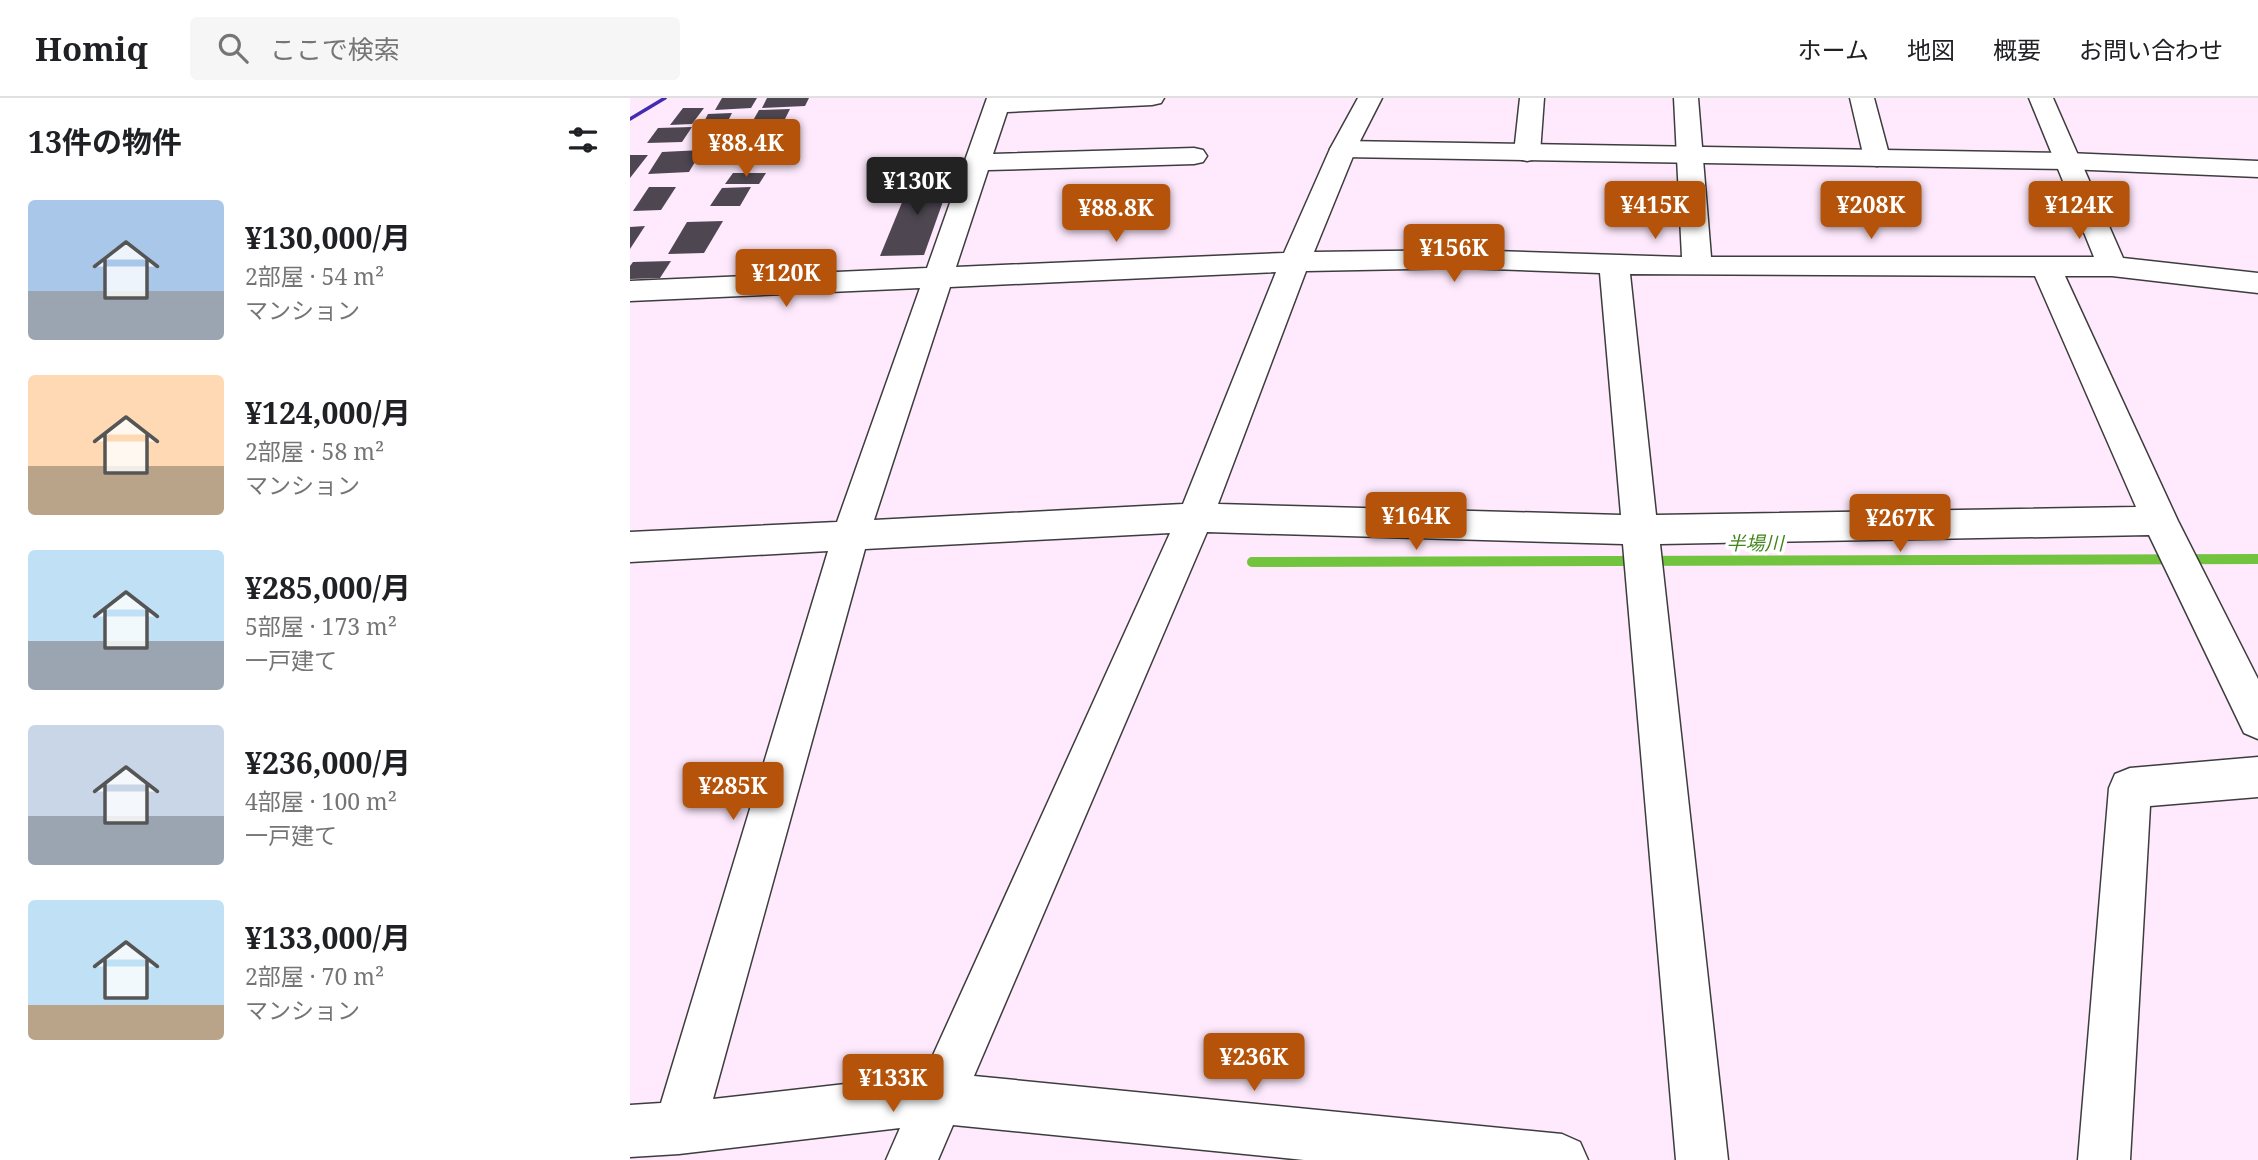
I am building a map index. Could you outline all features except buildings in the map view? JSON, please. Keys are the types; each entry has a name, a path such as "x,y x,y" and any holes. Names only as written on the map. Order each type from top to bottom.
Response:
{"street":[{"path":"1152,98 998,102 850,534 654,1129 940,1098 1562,1160"},
{"path":"912,1160 1195,518 1295,262 1343,149 1370,98"},
{"path":"1527,153 1532,98"},
{"path":"1686,98 1696,267"},
{"path":"1862,98 1877,158"},
{"path":"2041,98 2112,266"},
{"path":"1343,149 2067,161 2258,169"},
{"path":"978,162 1194,156"},
{"path":"630,291 1295,262 1463,259 1696,267 2112,266 2258,283"},
{"path":"1614,265 1702,1160"},
{"path":"2046,265 2060,303 2160,521 2258,720"},
{"path":"630,547 1195,518 1638,530 2160,521"},
{"path":"2104,1160 2130,788 2258,777"}],"waterway":[{"name":"半場川","path":"1252,562 2258,559"}],"railway":[{"path":"630,119 665,98"}]}
